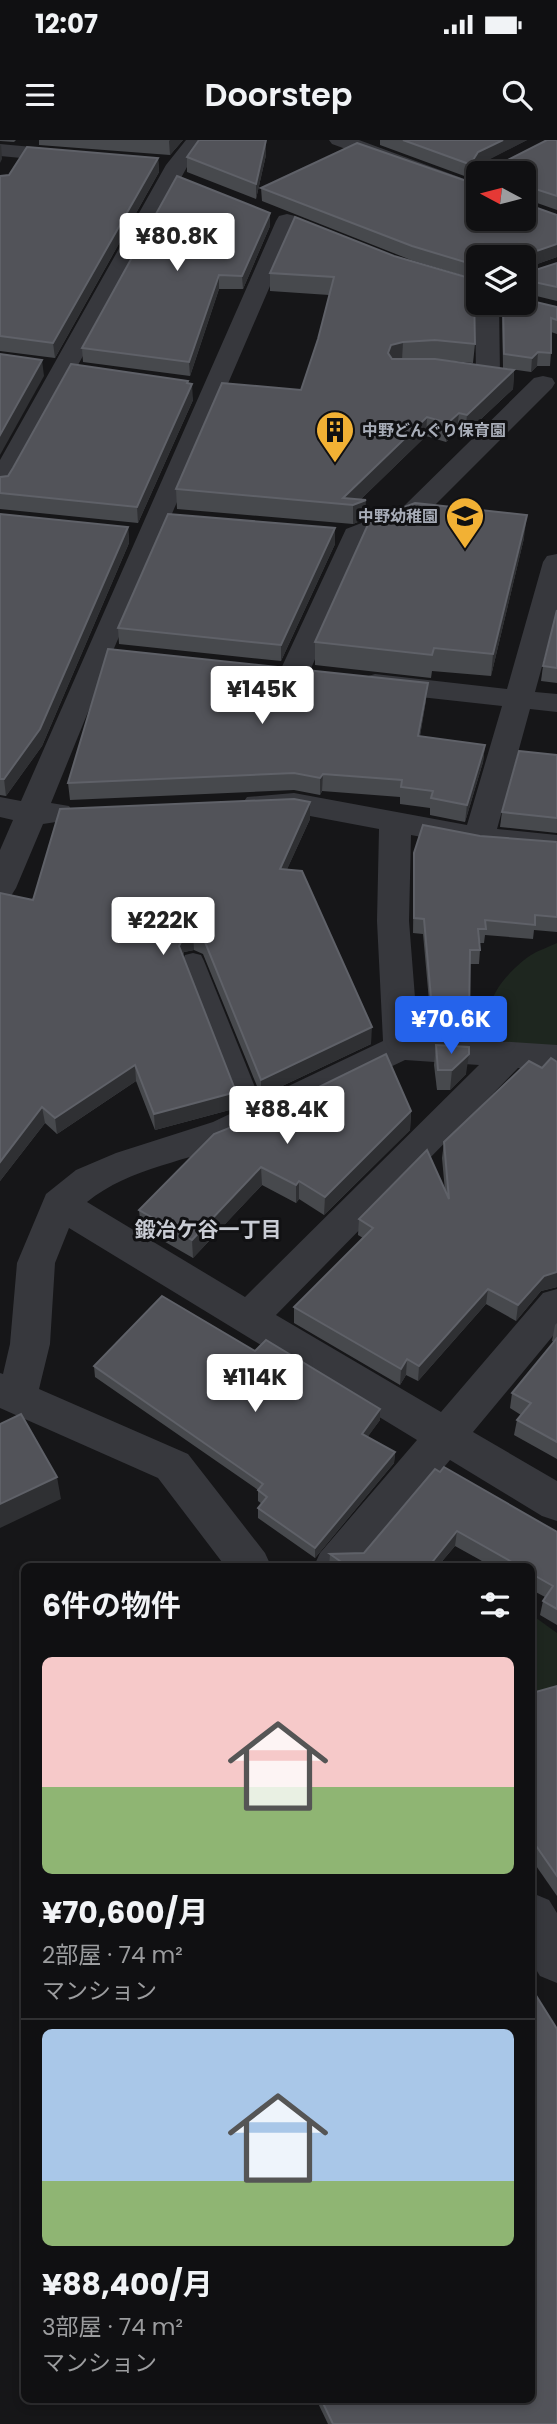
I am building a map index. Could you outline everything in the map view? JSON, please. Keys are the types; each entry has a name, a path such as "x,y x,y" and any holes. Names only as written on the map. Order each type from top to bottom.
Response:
{"street":[{"path":"0,483 197,140"},
{"path":"354,142 466,182"},
{"path":"7,173 16,147 99,159"},
{"path":"151,163 179,175"},
{"path":"262,211 311,230"},
{"path":"0,888 111,654 200,388 287,221"},
{"path":"485,315 478,374 550,384"},
{"path":"39,365 93,372"},
{"path":"550,384 412,513 343,534 308,674 557,704"},
{"path":"479,838 557,562"},
{"path":"225,806 294,803 479,838 557,845"},
{"path":"0,807 33,814 88,812"},
{"path":"395,820 393,921 401,1047"},
{"path":"248,1563 173,1466 8,1393 30,1344 36,1263 59,1204 89,1180 129,1163 226,1130 401,1047 557,1058"},
{"path":"248,1319 510,1055"},
{"path":"59,1204 557,1503"},
{"path":"338,1563 557,1304"},
{"path":"535,1922 557,1959"}],"lane":[{"path":"193,961 255,1117"}],"shaded area":[{"path":"557,943 557,1058 522,1056 493,1028 489,1014 490,1004 500,984 516,967 531,955"},
{"path":"535,1617 557,1633 557,1696 535,1704"}],"building":[{"path":"199,140 266,140 256,184 187,157"},
{"path":"403,140 503,140 478,152 474,161 466,163"},
{"path":"547,140 557,140 557,196 536,189 536,161 506,161"},
{"path":"357,143 466,181 466,231 536,231 536,208 557,215 557,244 536,251 536,245 466,245 466,262 412,246 261,188"},
{"path":"27,147 158,158 53,343 0,336 0,176 9,175"},
{"path":"177,176 270,213 242,276 219,275 189,362 82,348"},
{"path":"295,217 394,256 466,277 466,315 475,315 475,344 435,340 403,342 391,345 388,353 392,359 435,359 514,370 467,415 459,413 448,423 427,417 343,498 366,500 353,505 176,489 222,383 301,390 334,277 270,273"},
{"path":"557,263 557,287 536,282 536,270"},
{"path":"536,302 557,307 557,320 551,318 551,353 538,352 532,358 504,354 503,315 536,315"},
{"path":"0,354 42,360 0,435"},
{"path":"71,364 188,381 187,383 192,384 137,507 0,493 0,477 8,476"},
{"path":"415,503 527,515 493,654 434,648 432,655 315,642 370,520"},
{"path":"0,514 128,527 40,729 4,779 0,779"},
{"path":"168,514 335,528 281,645 118,628"},
{"path":"557,610 557,668 543,666"},
{"path":"108,649 428,683 418,736 485,745 467,805 431,798 433,791 401,787 402,780 323,774 320,778 294,773 68,783"},
{"path":"519,751 557,755 557,818 502,812"},
{"path":"294,799 310,802 280,869 302,871 372,1027 261,1080 203,937 193,934 184,936 179,946 236,1092 154,1114 135,1065 55,1118 42,1107 0,1162 0,893 33,900 60,809"},
{"path":"423,825 480,836 557,842 557,917 535,915 535,925 485,920 486,929 478,929 480,950 470,950 469,1022 433,1020 424,919 414,918 414,853"},
{"path":"436,1045 469,1047 469,1054 452,1070 438,1070"},
{"path":"386,1054 411,1111 325,1197 299,1181 296,1185 261,1167 192,1240 139,1210 214,1134 262,1115"},
{"path":"551,1058 557,1062 557,1272 544,1276 518,1305 488,1289 419,1366 407,1359 401,1369 294,1307 373,1228 359,1219 427,1150 449,1199 444,1142 529,1061 542,1068"},
{"path":"162,1296 255,1351 266,1340 380,1409 362,1434 395,1452 315,1548 258,1508 267,1497 258,1490 263,1484 94,1366"},
{"path":"557,1338 557,1442 517,1420 531,1403 512,1393"},
{"path":"21,1414 57,1477 0,1504 0,1424"},
{"path":"444,1467 557,1532 557,1609 543,1601 553,1586 535,1576 535,1563 514,1563 457,1531 431,1563 343,1563 330,1554 364,1553 435,1469 440,1472"},
{"path":"557,1686 557,1876 535,1844 535,1692"},
{"path":"535,1994 557,2029 557,2424 333,2424 323,2403 535,2403"}],"place":[{"name":"中野どんぐり保育園","path":"335,464"},
{"name":"中野幼稚園","path":"465,550"}],"district":[{"name":"鍛冶ケ谷一丁目","path":"208,1230"}]}
